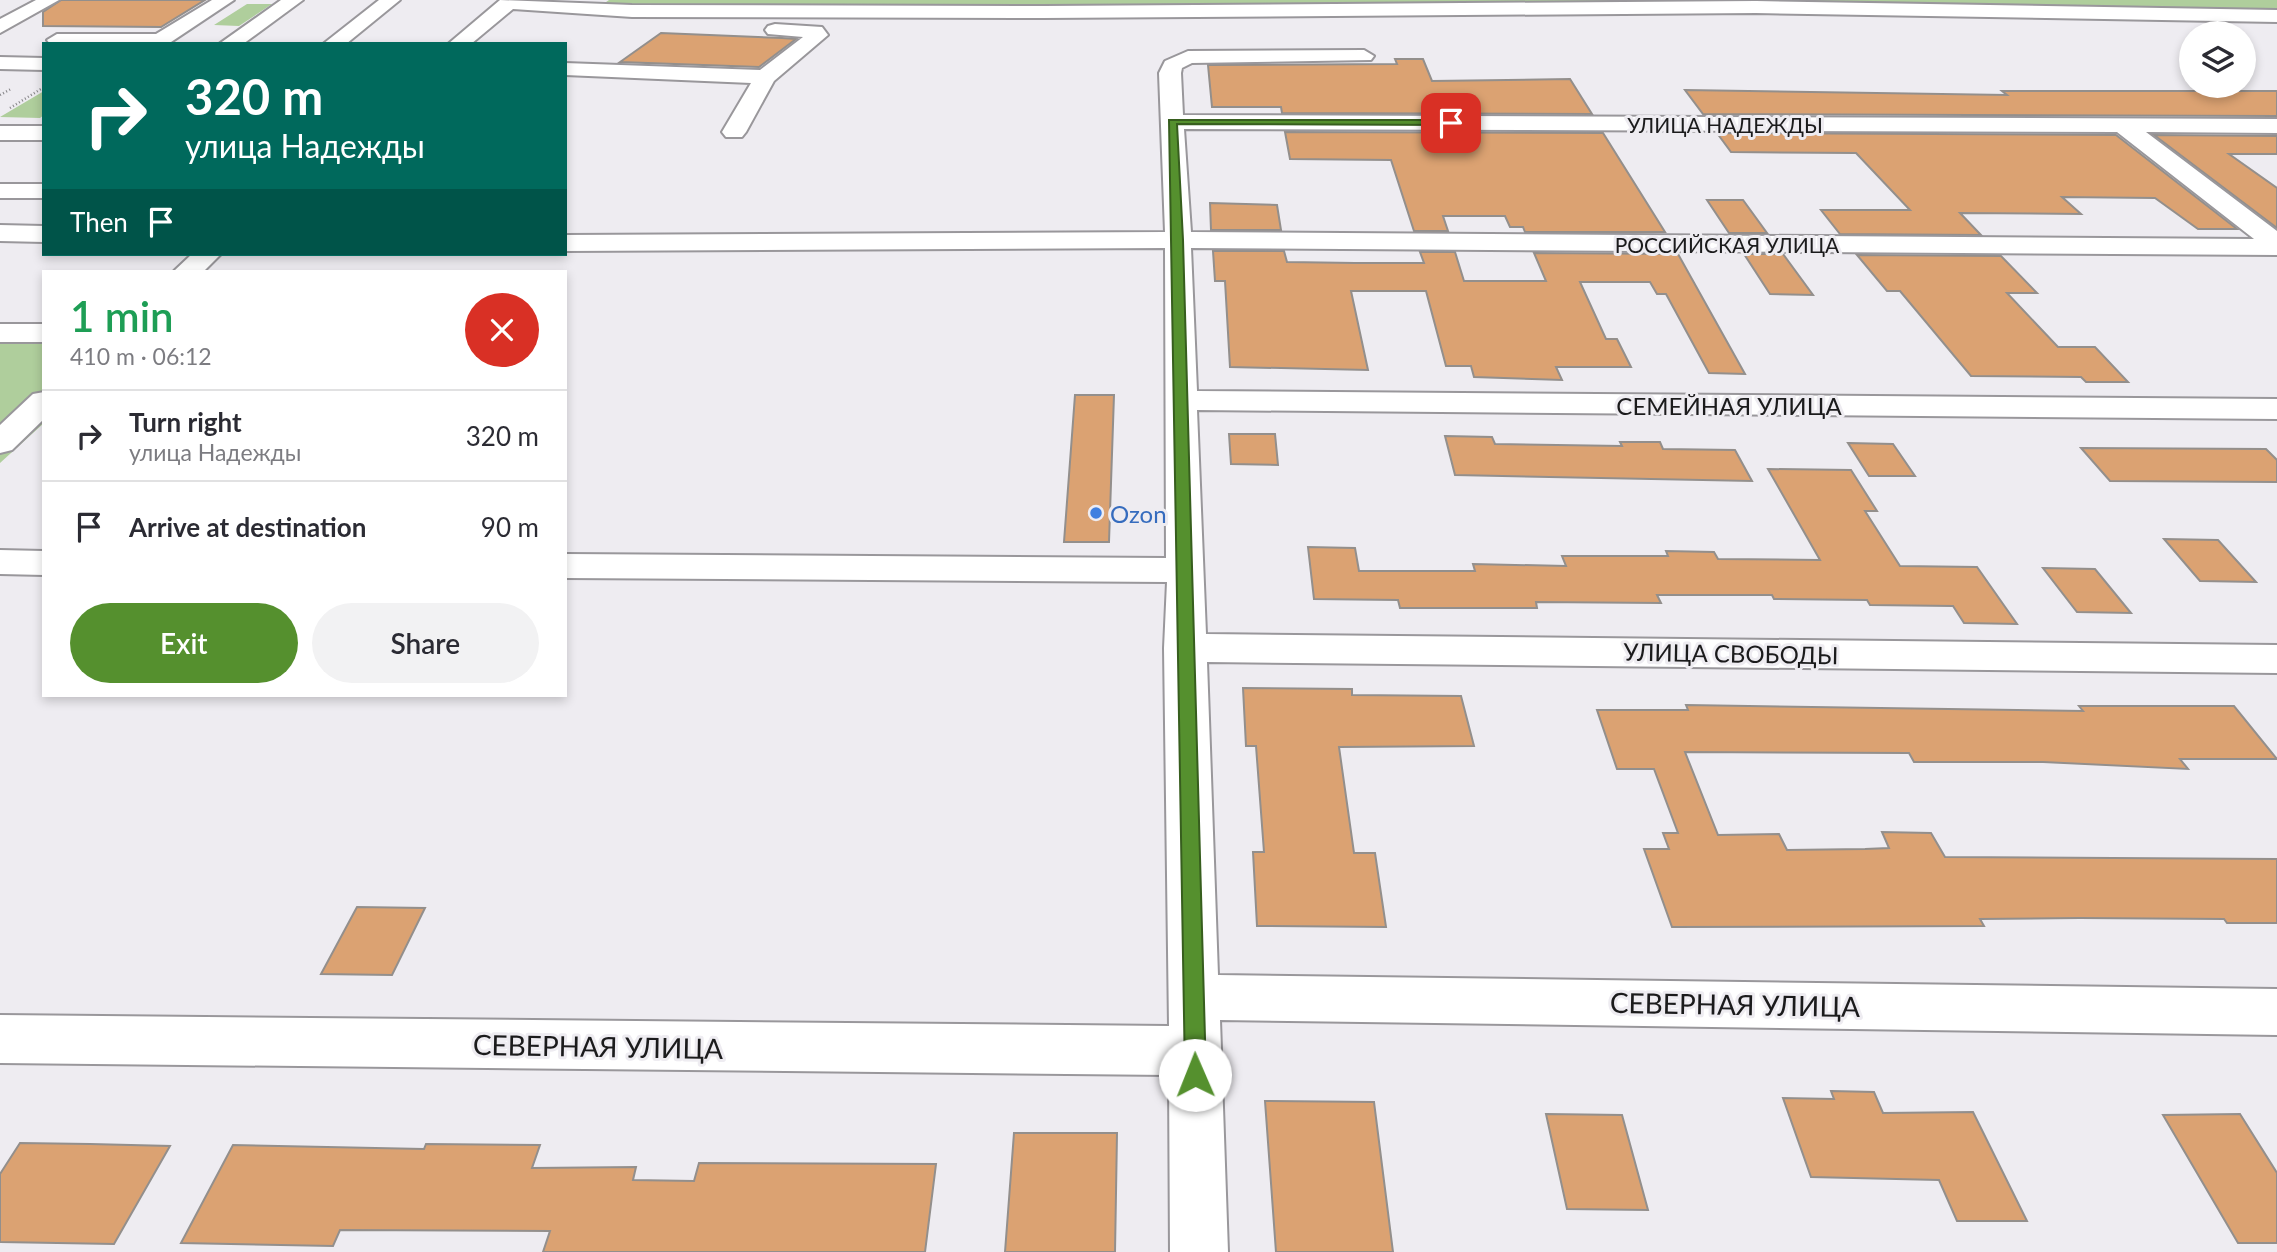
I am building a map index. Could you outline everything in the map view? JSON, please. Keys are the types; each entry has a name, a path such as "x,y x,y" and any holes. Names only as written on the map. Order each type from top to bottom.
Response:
{"street":[{"path":"0,27 50,0"},
{"path":"57,40 160,40 225,0"},
{"path":"232,42 294,0"},
{"path":"336,42 391,0"},
{"path":"460,42 488,19 524,5 568,0"},
{"path":"524,5 632,11 1756,8 2277,16"},
{"path":"524,5 643,27 815,31 818,35 765,77 734,132"},
{"path":"576,69 615,51"},
{"path":"1199,1252 1184,648 1178,240 1170,73 1178,60 1204,55 1364,56"},
{"path":"0,63 42,64"},
{"path":"576,69 765,77"},
{"name":"УЛИЦА НАДЕЖДЫ","path":"1172,122 2277,126"},
{"path":"2122,125 2277,246"},
{"path":"0,133 42,133"},
{"path":"0,191 42,191"},
{"path":"0,233 42,233"},
{"name":"РОССИЙСКАЯ УЛИЦА","path":"567,243 1178,240 2277,246"},
{"path":"189,270 206,256"},
{"path":"0,333 42,333"},
{"name":"СЕМЕЙНАЯ УЛИЦА","path":"1180,400 2277,409"},
{"path":"0,443 42,403"},
{"path":"0,562 42,563"},
{"path":"567,566 1183,570"},
{"name":"УЛИЦА СВОБОДЫ","path":"1184,648 2277,659"},
{"name":"СЕВЕРНАЯ УЛИЦА","path":"1194,997 2277,1012"},
{"name":"СЕВЕРНАЯ УЛИЦА","path":"0,1039 1094,1052 1195,1050"}],"path":[{"path":"0,114 42,89"}],"green space":[{"path":"609,0 2277,0 2277,19 1753,11 596,9"},
{"path":"247,4 272,4 239,26 214,25"},
{"path":"42,92 40,118 0,117"},
{"path":"0,342 42,343 42,425 0,463"}],"building":[{"path":"61,0 205,0 161,27 43,26 43,12"},
{"path":"661,33 796,39 759,67 620,62"},
{"path":"1395,59 1423,59 1432,81 1570,79 1592,114 1282,113 1281,107 1212,107 1208,65 1397,64"},
{"path":"1685,90 2007,95 2002,91 2179,91 2179,98 2256,98 2256,91 2277,91 2277,116 1703,114"},
{"path":"1285,132 1603,133 1665,232 1525,232 1523,227 1510,227 1505,216 1443,216 1448,231 1414,231 1391,160 1290,159"},
{"path":"1717,133 2116,135 2237,229 2198,229 2155,198 2062,197 2081,214 1960,213 1981,235 1840,234 1821,210 1910,210 1856,153 1731,152"},
{"path":"2154,135 2277,136 2277,154 2229,154 2277,188 2277,228"},
{"path":"1707,200 1743,200 1767,233 1729,233"},
{"path":"1210,203 1277,205 1281,230 1211,230"},
{"path":"1213,251 1284,251 1287,262 1355,263 1424,263 1420,252 1455,252 1464,281 1546,281 1534,253 1678,254 1745,374 1709,373 1666,294 1657,294 1650,282 1580,282 1606,339 1617,339 1631,367 1556,367 1562,380 1474,377 1471,366 1446,366 1426,291 1351,291 1368,370 1230,367 1225,281 1215,281"},
{"path":"1744,254 1783,254 1813,295 1770,294"},
{"path":"1857,255 2001,256 2037,293 2007,293 2058,347 2095,347 2128,382 2086,382 2081,377 1971,376 1900,291 1887,291"},
{"path":"1075,395 1114,395 1109,542 1064,542"},
{"path":"1229,434 1275,434 1278,465 1231,464"},
{"path":"1445,436 1492,437 1495,444 1622,446 1620,442 1660,442 1663,449 1735,450 1752,481 1455,475"},
{"path":"1848,443 1893,444 1915,476 1869,476"},
{"path":"2081,448 2266,449 2277,460 2277,482 2110,481"},
{"path":"1768,469 1851,470 1877,511 1865,511 1900,566 1977,567 2017,624 1964,623 1953,606 1870,605 1867,600 1774,599 1772,595 1657,595 1661,603 1536,602 1537,608 1400,608 1398,600 1314,599 1308,547 1355,548 1359,571 1475,571 1473,564 1566,566 1562,556 1668,556 1666,551 1714,552 1718,559 1820,560"},
{"path":"2164,539 2218,540 2256,582 2200,581"},
{"path":"2043,568 2095,569 2131,613 2077,612"},
{"path":"1243,688 1352,689 1352,695 1461,696 1474,746 1339,747 1354,853 1375,853 1386,927 1257,926 1253,852 1264,852 1256,746 1246,746"},
{"path":"1686,705 2083,711 2079,706 2234,706 2277,759 2180,759 2188,769 2043,762 1914,762 1909,753 1685,752 1718,835 1779,834 1787,850 1889,848 1882,832 1931,833 1945,857 2277,859 2277,923 2227,923 2224,919 2080,918 1980,919 1984,926 1672,927 1644,849 1669,849 1663,833 1678,833 1654,769 1617,769 1597,710 1688,710"},
{"path":"357,907 425,908 392,975 321,974"},
{"path":"1831,1091 1874,1092 1883,1113 1973,1112 2027,1221 1957,1221 1939,1180 1811,1177 1783,1098 1834,1099"},
{"path":"1265,1101 1374,1102 1393,1252 1276,1252"},
{"path":"1546,1114 1622,1115 1648,1210 1567,1209"},
{"path":"2240,1114 2277,1173 2277,1243 2238,1243 2163,1115"},
{"path":"1014,1133 1117,1133 1115,1252 1005,1252"},
{"path":"20,1143 170,1146 114,1244 0,1242 0,1174"},
{"path":"426,1144 540,1145 532,1168 636,1167 633,1180 694,1181 699,1163 936,1164 925,1252 543,1252 550,1231 340,1230 333,1246 181,1243 233,1145 424,1149"}],"place":[{"name":"Ozon","path":"1096,513"}],"route":[{"path":"1195,1075 1184,648 1178,240 1172,122 1451,123"}]}
